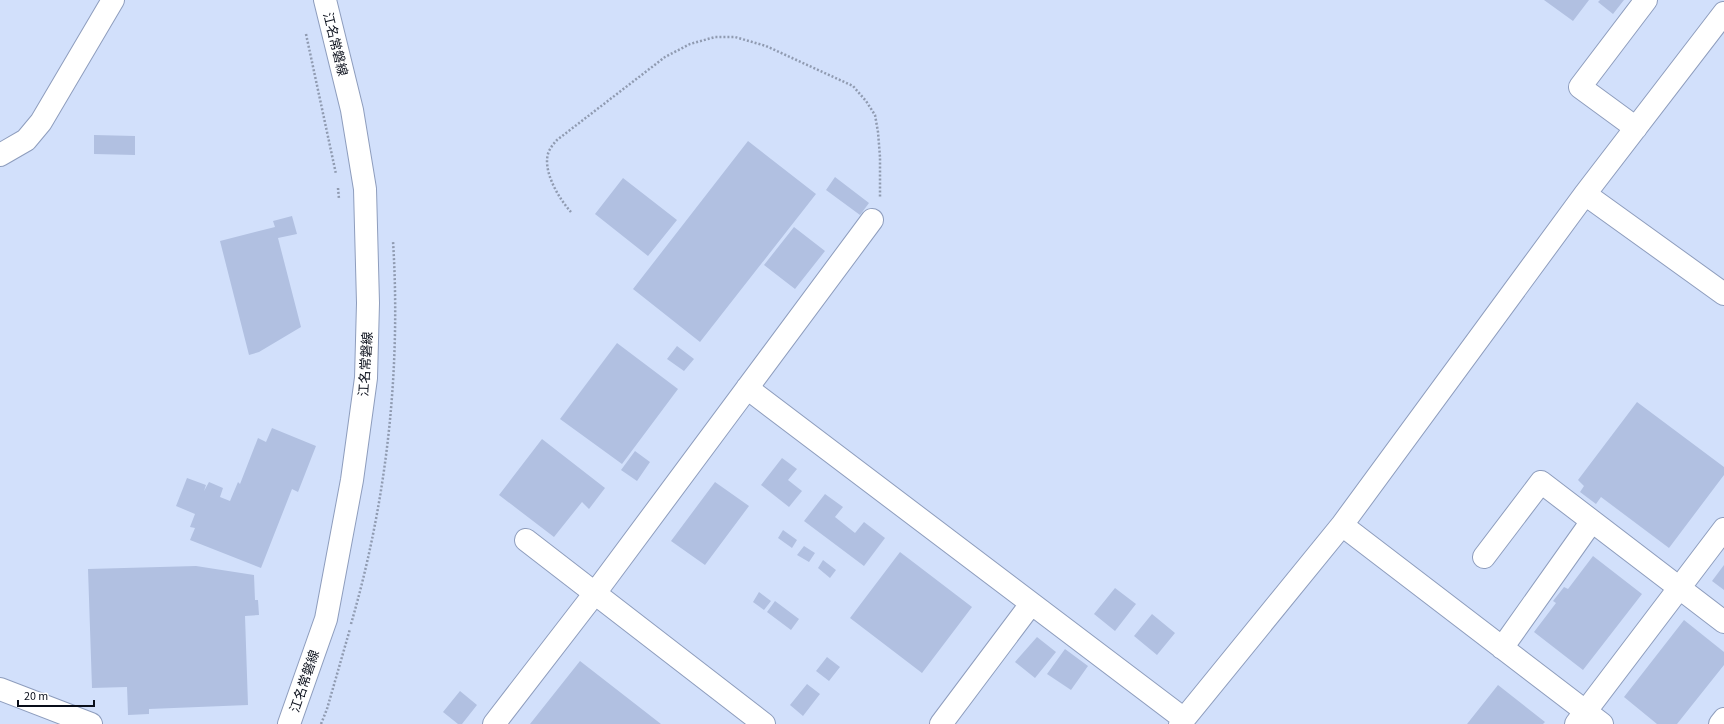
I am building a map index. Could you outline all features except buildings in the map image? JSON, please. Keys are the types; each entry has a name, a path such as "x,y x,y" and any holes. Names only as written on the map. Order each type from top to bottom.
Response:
{"street":[{"path":"0,155 26,140 42,122 113,0"},
{"name":"江名常磐線","path":"289,724 326,619 352,480 366,378 368,295 365,189 352,110 325,0"},
{"path":"1636,128 1580,87 1646,0"},
{"path":"747,388 1031,604 1182,722 1342,525 1586,194 1724,13"},
{"path":"1586,194 1724,294"},
{"path":"494,724 594,593 872,220"},
{"path":"1484,557 1541,482 1724,622"},
{"path":"1502,648 1592,521"},
{"path":"1342,525 1502,648 1588,720 1679,588 1724,529"},
{"path":"526,540 764,724"},
{"path":"941,724 1031,604"},
{"path":"0,689 91,724"},
{"path":"1720,724 1724,719"}],"path":[{"path":"306,31 337,177"},
{"path":"571,212 556,190 547,162 549,151 557,140 664,57 690,44 715,37 735,37 766,46 837,77 853,86 866,101 874,115 878,132 881,182 879,208 872,220"},
{"path":"338,184 339,204"}]}
